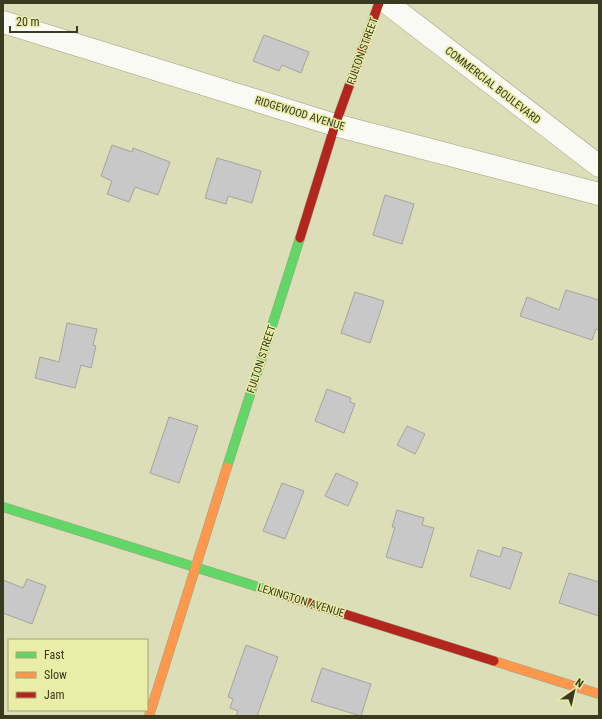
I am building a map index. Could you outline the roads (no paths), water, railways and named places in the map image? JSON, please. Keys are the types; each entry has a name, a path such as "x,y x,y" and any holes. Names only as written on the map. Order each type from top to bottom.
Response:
{"street":[{"name":"FULTON STREET","path":"149,716 335,125 379,3"},
{"name":"COMMERCIAL BOULEVARD","path":"387,3 599,166"},
{"name":"RIDGEWOOD AVENUE","path":"3,22 335,125 599,194"},
{"name":"LEXINGTON AVENUE","path":"3,507 599,694"}]}
